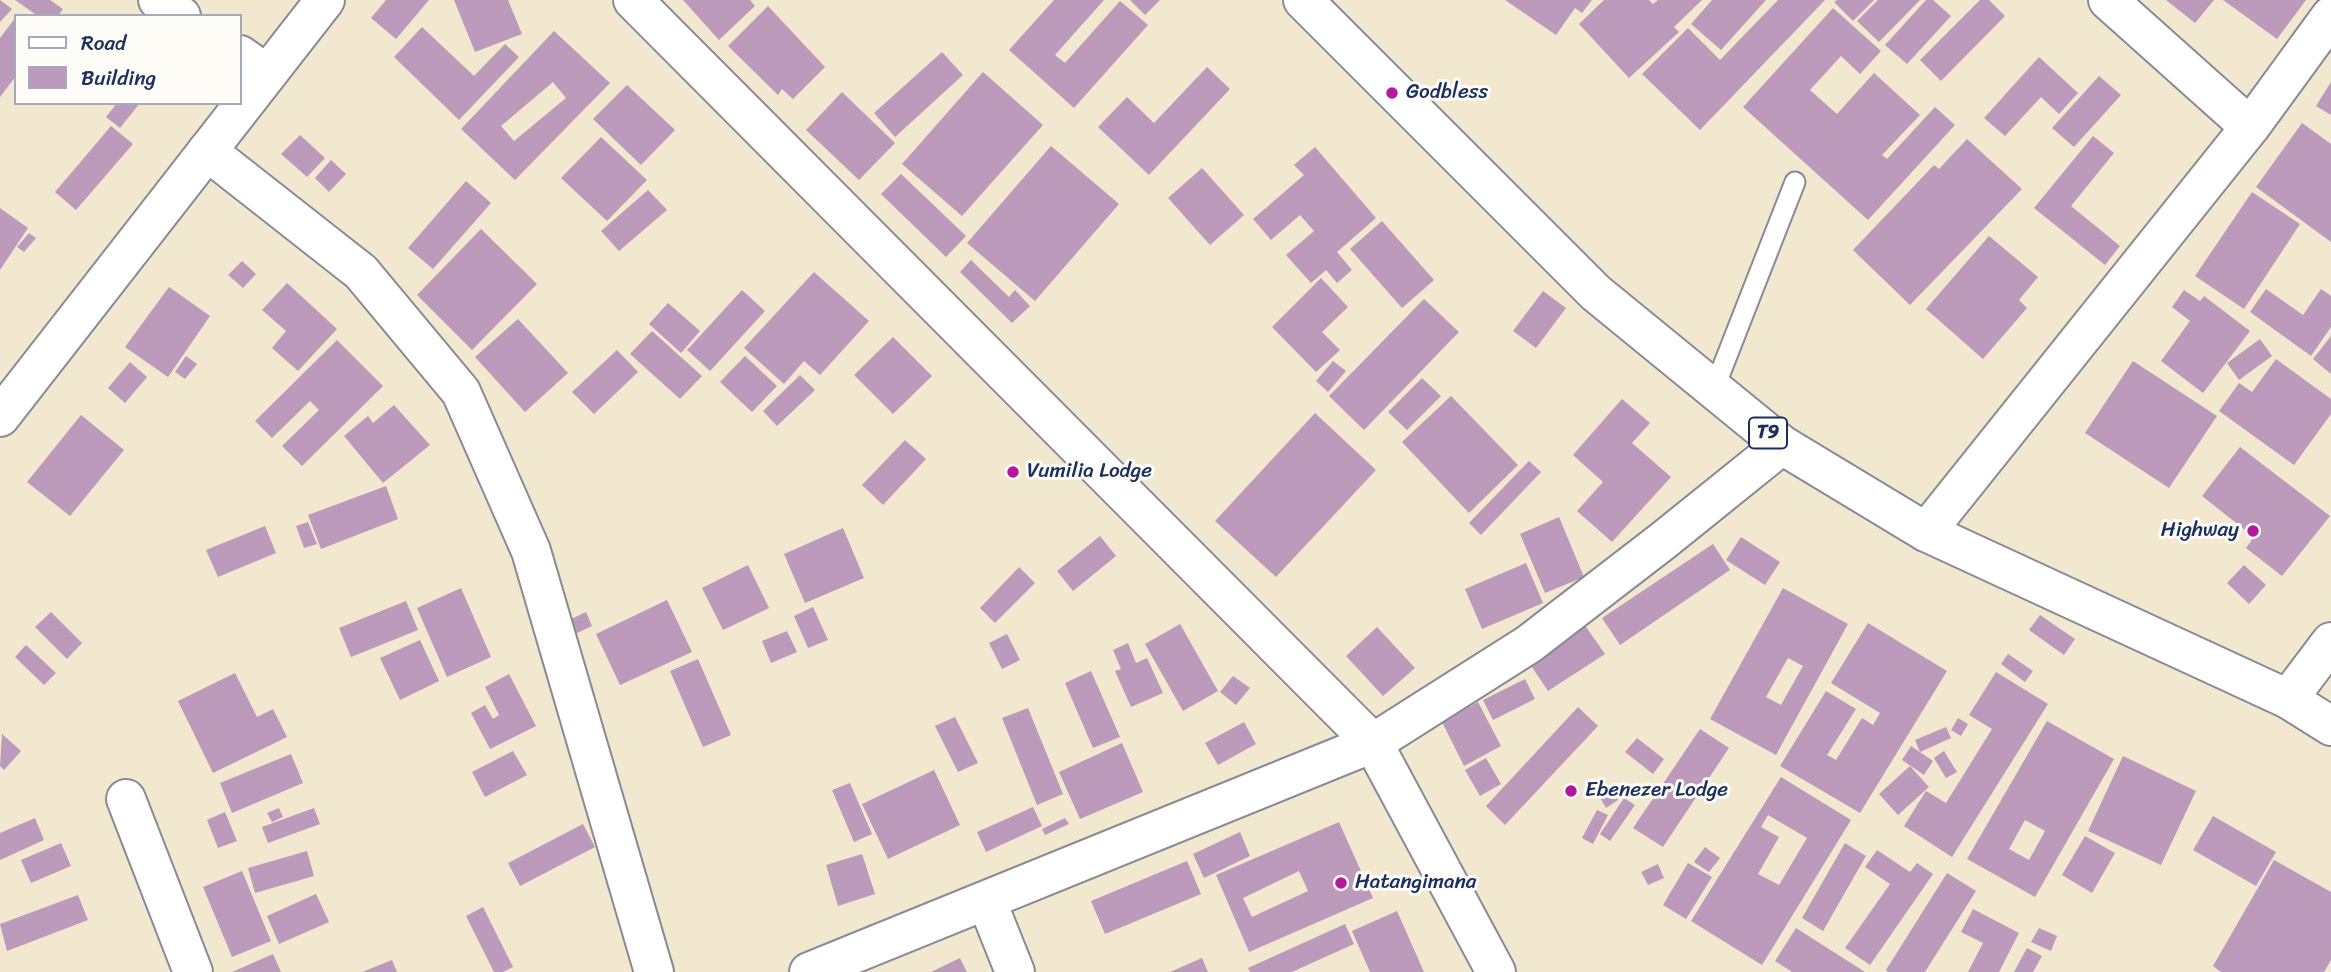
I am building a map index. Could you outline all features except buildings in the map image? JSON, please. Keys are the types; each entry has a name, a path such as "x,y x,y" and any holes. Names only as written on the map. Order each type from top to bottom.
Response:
{"main road":[{"path":"158,0 178,14"},
{"path":"242,87 254,65 325,0"},
{"path":"633,0 1373,743 1496,972"},
{"name":"T9","path":"1303,0 1596,293 1782,445 1926,532 2288,699 2331,726"},
{"path":"2108,0 2250,127"},
{"path":"1926,532 2250,127 2331,16"},
{"path":"0,416 207,151 232,105"},
{"path":"207,151 361,272 460,392 531,551 654,972"},
{"path":"809,972 987,902 1373,743 1529,643 1664,541 1782,445"},
{"path":"2288,699 2331,642"},
{"path":"126,799 193,972"},
{"path":"987,902 1015,972"}],"lane":[{"path":"1714,389 1795,182"}],"place":[{"name":"Godbless","path":"1392,93"},
{"name":"Vumilia Lodge","path":"1013,472"},
{"name":"Highway","path":"2253,531"},
{"name":"Ebenezer Lodge","path":"1571,791"},
{"name":"Hatangimana","path":"1341,883"}]}
